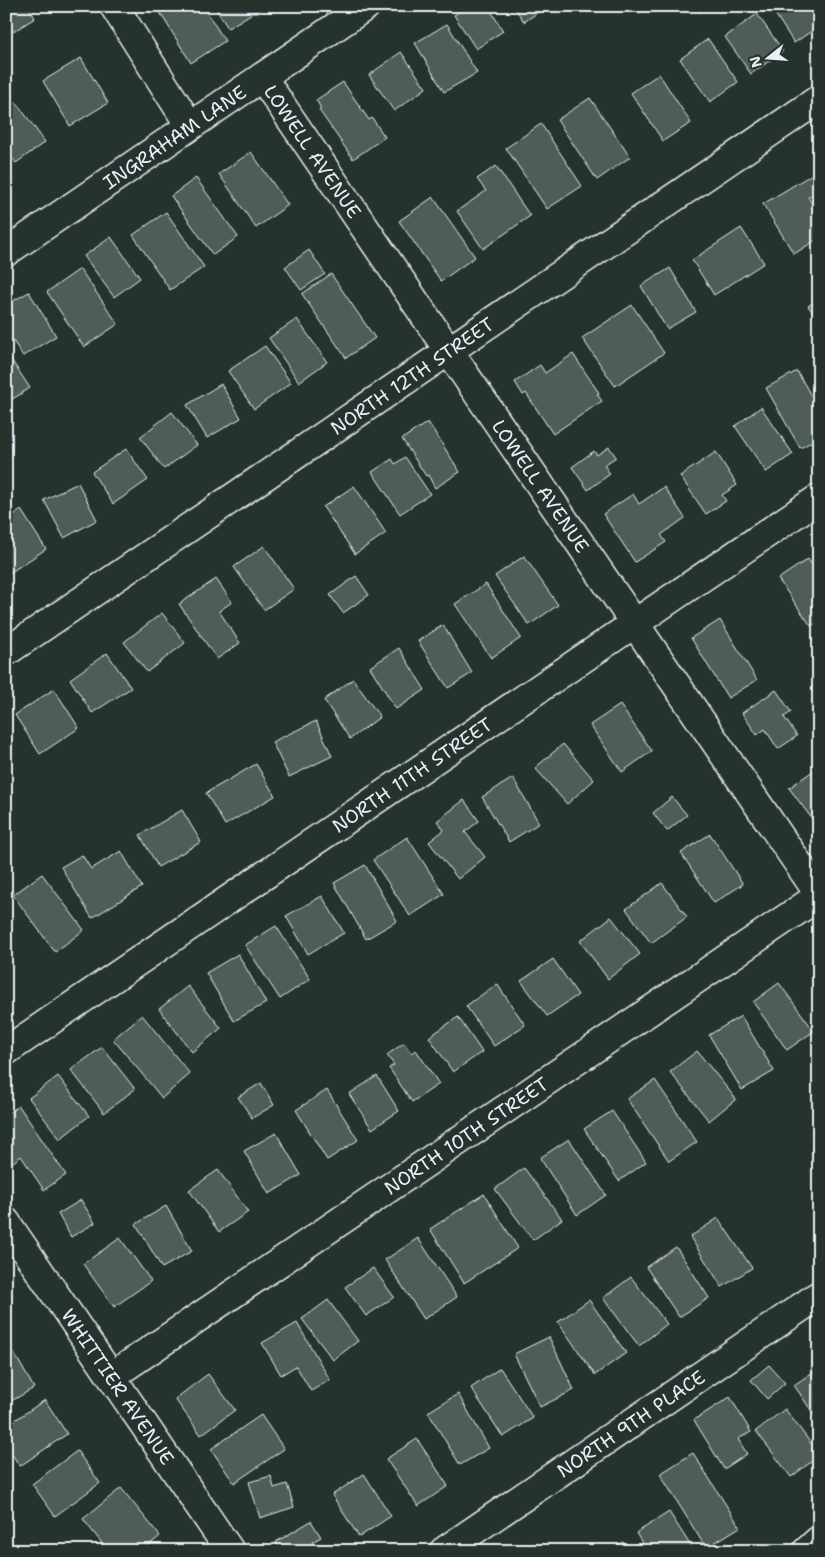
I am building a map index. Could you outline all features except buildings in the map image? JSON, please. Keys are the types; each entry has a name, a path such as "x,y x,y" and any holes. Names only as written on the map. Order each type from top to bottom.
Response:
{"street":[{"path":"114,6 190,126"},
{"name":"INGRAHAM LANE","path":"6,252 366,6"},
{"name":"LOWELL AVENUE","path":"262,77 819,895"},
{"name":"NORTH 12TH STREET","path":"6,652 819,99"},
{"name":"NORTH 11TH STREET","path":"6,1051 819,498"},
{"name":"NORTH 10TH STREET","path":"112,1376 819,895"},
{"name":"WHITTIER AVENUE","path":"6,1222 230,1551"},
{"name":"NORTH 9TH PLACE","path":"444,1551 819,1295"},
{"path":"807,1551 819,1540"}]}
